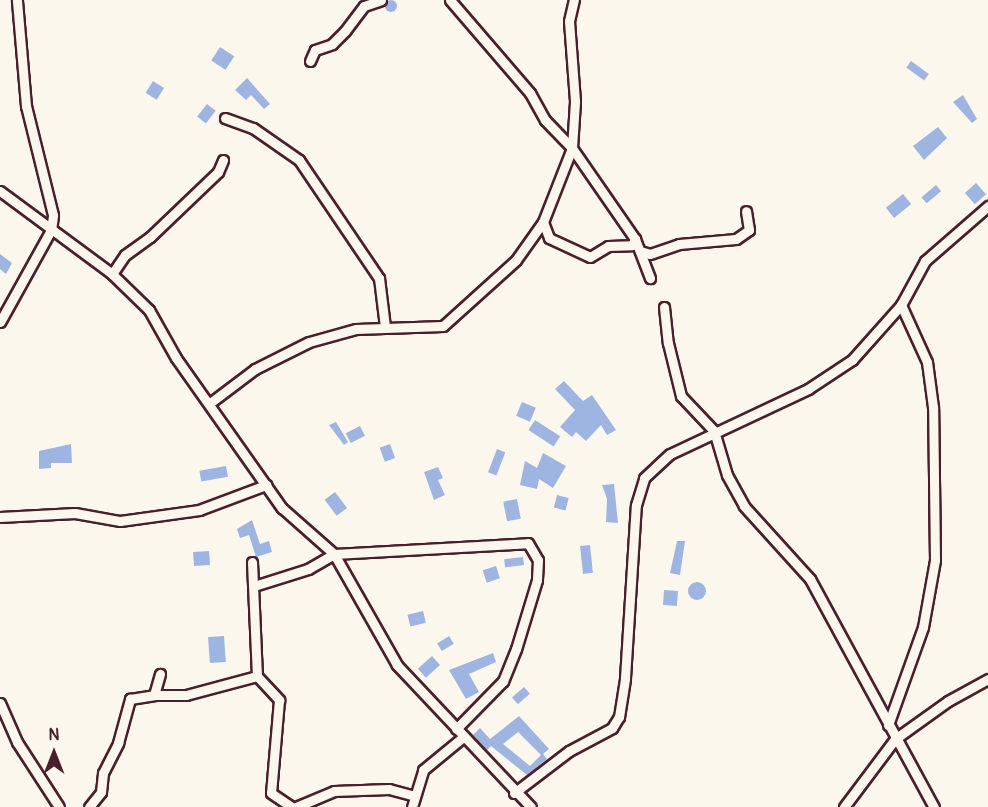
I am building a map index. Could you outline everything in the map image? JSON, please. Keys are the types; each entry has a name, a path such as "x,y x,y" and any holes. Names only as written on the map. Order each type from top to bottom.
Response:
{"street":[{"path":"0,322 51,230 53,215 26,106 17,0"},
{"path":"310,61 315,50 332,44 364,6 381,0"},
{"path":"450,0 530,93 545,120 572,148 635,239 650,278"},
{"path":"210,403 255,369 309,342 356,329 443,326 516,260 543,222 572,148 575,101 568,21 574,0"},
{"path":"225,117 253,128 299,160 310,180 347,225 353,246 379,278 385,327"},
{"path":"112,274 125,255 150,237 218,172 223,160"},
{"path":"0,191 112,274 149,310 176,358 282,508 334,554 397,665 514,793 531,807"},
{"path":"514,793 568,751 612,728 619,717 625,678 636,505 644,478 670,454 714,431 808,389 852,360 901,305 925,261 988,206"},
{"path":"640,251 650,254 679,244 736,239 749,230 746,211"},
{"path":"543,222 549,238 590,256 608,246 632,245 635,239"},
{"path":"888,725 923,627 935,560 933,407 929,374 918,337 901,305"},
{"path":"664,307 668,343 681,396 714,431 727,475 744,506 810,579 934,807"},
{"path":"0,517 75,513 120,521 199,510 266,484"},
{"path":"254,586 308,569 334,554 522,542 534,548 537,580 512,660 503,681 456,729"},
{"path":"252,562 257,676 279,700 271,793 294,807 334,791 389,789 415,796"},
{"path":"154,696 160,674"},
{"path":"89,807 101,792 103,773 118,743 130,699 186,694 257,676"},
{"path":"844,807 895,739 948,701 988,679"},
{"path":"0,703 17,742 59,807"},
{"path":"412,807 423,770 463,737"}],"building":[{"path":"393,0 397,6 393,12 389,12 385,4"},
{"path":"220,47 234,56 226,70 211,60"},
{"path":"911,61 929,74 924,80 906,67"},
{"path":"247,78 270,104 264,109 251,95 246,100 235,90"},
{"path":"153,81 164,88 157,100 146,93"},
{"path":"963,95 977,119 972,123 953,102"},
{"path":"207,104 216,111 206,123 197,117"},
{"path":"938,127 947,138 924,160 913,146"},
{"path":"976,183 986,194 975,204 965,193"},
{"path":"936,185 941,191 927,203 921,197"},
{"path":"903,194 911,204 894,218 886,208"},
{"path":"0,254 12,263 6,274 0,269"},
{"path":"564,381 583,401 592,395 616,430 607,435 601,425 586,441 576,432 572,437 560,427 575,410 555,389"},
{"path":"522,402 536,408 530,422 516,416"},
{"path":"535,420 560,436 554,446 528,430"},
{"path":"336,422 348,442 344,445 329,425"},
{"path":"360,426 365,436 351,443 346,433"},
{"path":"71,444 72,463 51,463 51,468 39,469 39,451"},
{"path":"390,444 395,458 385,462 380,448"},
{"path":"497,449 505,452 496,476 488,472"},
{"path":"543,453 566,466 553,488 539,479 537,489 520,485 525,461 537,468"},
{"path":"226,466 228,477 201,482 199,471"},
{"path":"438,467 443,478 438,480 445,495 434,500 424,472"},
{"path":"614,484 618,523 606,522 607,499 602,485"},
{"path":"335,492 347,508 337,516 325,500"},
{"path":"557,495 569,498 565,511 554,508"},
{"path":"517,499 521,519 507,521 503,502"},
{"path":"252,520 260,544 269,541 272,552 256,557 249,535 240,538 237,529"},
{"path":"677,541 685,541 680,575 670,573"},
{"path":"590,545 593,573 583,574 580,546"},
{"path":"209,551 210,565 194,566 193,552"},
{"path":"523,557 524,565 505,567 504,559"},
{"path":"496,566 500,578 487,583 483,570"},
{"path":"697,582 703,585 706,591 703,597 697,600 691,597 688,591 691,585"},
{"path":"664,590 678,591 677,606 663,605"},
{"path":"423,611 426,623 410,627 407,615"},
{"path":"224,636 226,662 210,663 208,637"},
{"path":"449,636 454,644 442,651 437,643"},
{"path":"493,653 496,662 469,674 479,692 466,699 449,670"},
{"path":"432,656 440,665 426,678 418,669"},
{"path":"524,687 530,694 518,704 512,697"},
{"path":"519,716 549,749 543,754 547,759 527,775 491,746 487,750 473,735 480,728 490,739","holes":["518,732 541,755 530,766 503,744"]}]}
